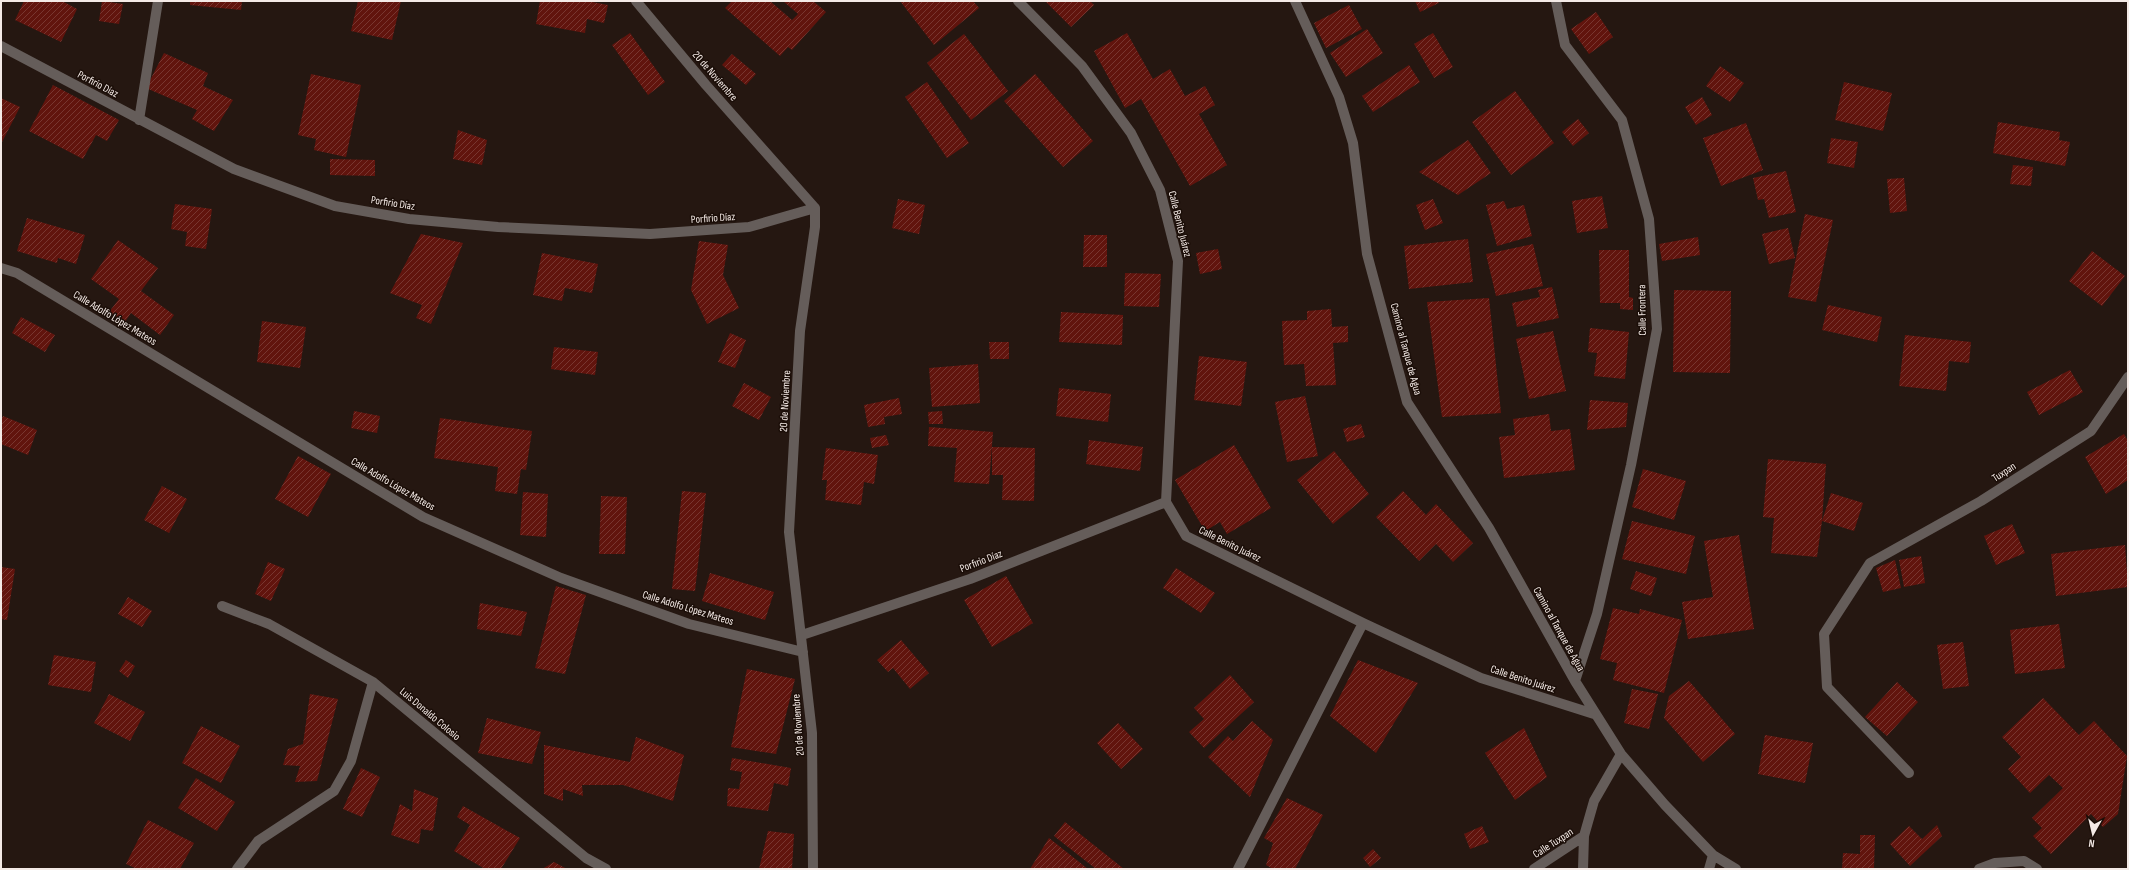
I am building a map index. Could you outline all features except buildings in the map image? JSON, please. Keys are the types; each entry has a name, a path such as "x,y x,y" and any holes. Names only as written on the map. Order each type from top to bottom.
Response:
{"street":[{"path":"140,120 158,1"},
{"name":"20 de Noviembre","path":"636,1 706,85 815,208 815,227 800,331 790,532 812,734 813,869"},
{"name":"Calle Benito Juárez","path":"1018,1 1082,66 1130,133 1160,190 1178,261 1166,502 1186,536 1363,623 1481,678 1594,714"},
{"name":"Camino al Tanque de Agua","path":"1295,1 1339,97 1353,143 1368,254 1407,402 1489,528 1594,714"},
{"name":"Calle Frontera","path":"1556,1 1565,45 1622,120 1649,219 1657,329 1631,465 1597,614 1575,681"},
{"name":"Porfirio Díaz","path":"1,46 234,169 335,206 409,218 498,227 650,234 749,227 815,208"},
{"name":"Calle Adolfo López Mateos","path":"1,268 17,273 423,517 575,583 689,624 803,652"},
{"name":"Tuxpan","path":"1909,773 1827,687 1824,634 1870,564 1981,501 2091,431 2128,377"},
{"name":"Porfirio Díaz","path":"802,635 970,579 1166,502"},
{"name":"Luis Donaldo Colosio","path":"222,606 269,624 373,682 586,858 606,869"},
{"path":"1238,869 1363,623"},
{"path":"236,869 258,841 334,792 351,761 373,682"},
{"path":"1594,714 1621,754 1665,805 1713,855 1736,869"},
{"path":"1583,869 1584,836 1594,800 1621,754"},
{"name":"Calle Tuxpan","path":"1534,869 1584,836"},
{"path":"1709,869 1713,855"},
{"path":"1979,869 1995,863 2024,862 2037,869"}]}
